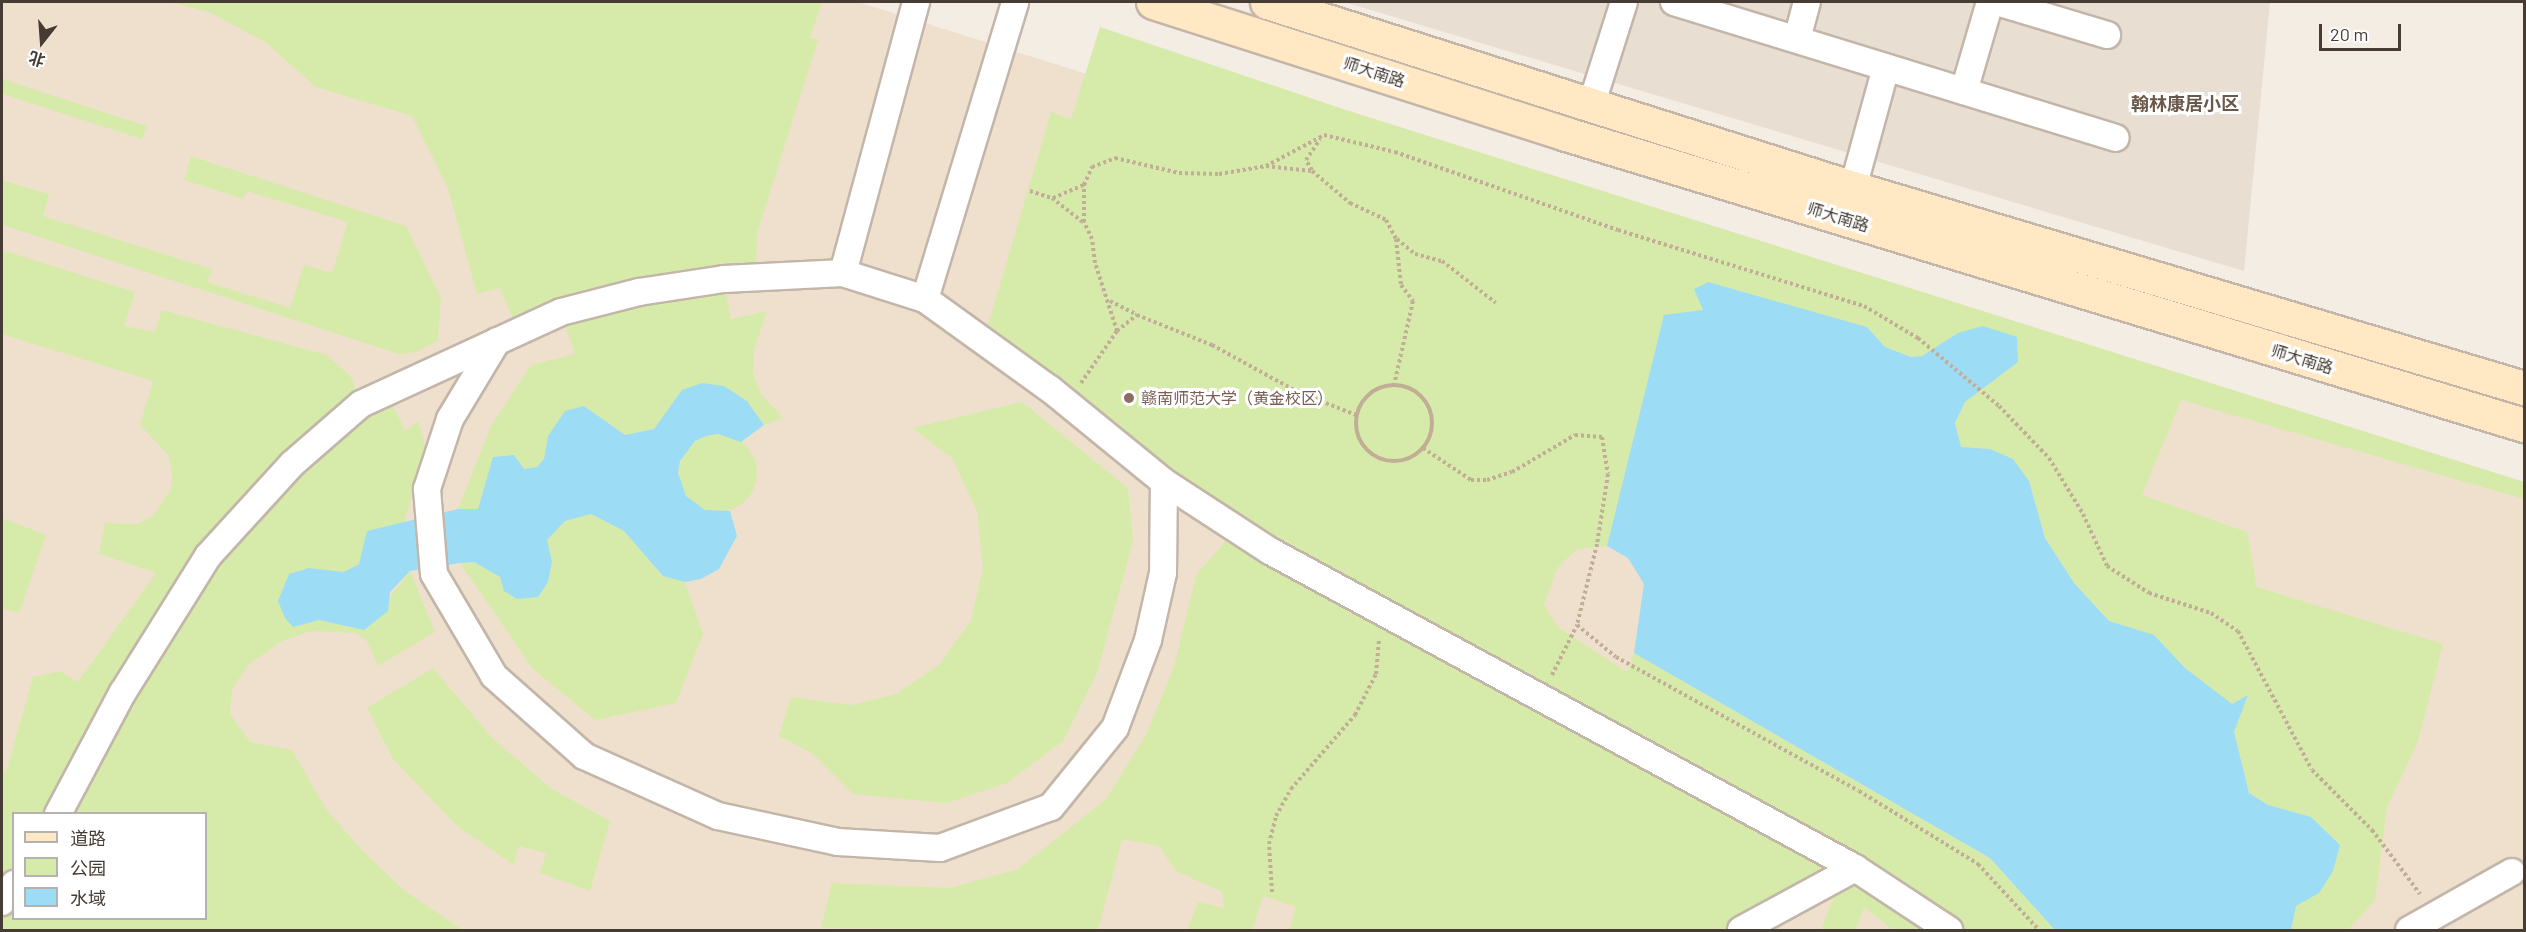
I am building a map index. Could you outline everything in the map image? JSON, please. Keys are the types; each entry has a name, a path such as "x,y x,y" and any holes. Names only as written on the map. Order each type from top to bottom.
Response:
{"main road":[{"name":"师大南路","path":"1153,2 1566,134 2524,424"},
{"name":"师大南路","path":"1267,2 1853,188 2524,388"}],"street":[{"path":"843,273 916,2"},
{"path":"925,299 1015,2"},
{"path":"1674,2 2116,138"},
{"path":"1797,39 1807,2"},
{"path":"1964,91 1990,2"},
{"path":"1997,2 2107,35"},
{"path":"1591,106 1619,3"},
{"path":"1853,188 1886,67"},
{"path":"59,812 123,692 208,556 292,464 361,404 561,312 639,292 756,276 843,273 925,299 1067,404 1164,482 1270,551 1855,868 1948,930"},
{"path":"496,341 450,419 427,489 434,574 494,676 584,756 718,816 838,842 940,848 1051,807 1115,728 1148,640 1163,573 1164,482"},
{"path":"1741,930 1855,868"},
{"path":"2409,930 2439,923 2512,872"},
{"path":"2,902 12,887"}],"path":[{"path":"1266,166 1324,135 1395,152 1618,230 1864,306 1918,338 2000,406 2049,458 2083,513 2107,566 2150,593 2211,614 2238,631 2312,770 2372,830 2439,923"},
{"path":"1324,135 1306,160 1312,171 1350,203 1386,220 1396,239 1401,285 1413,301 1394,384"},
{"path":"1117,332 1110,301 1084,222 1084,185 1092,167 1115,158 1179,173 1219,174 1266,166 1312,171"},
{"path":"1052,198 1084,185"},
{"path":"1030,191 1052,198 1084,222"},
{"path":"1396,239 1415,254 1442,261 1496,303"},
{"path":"1110,301 1137,315 1212,345 1289,388 1356,415"},
{"path":"1067,404 1117,332 1137,315"},
{"path":"1394,384 1407,387 1426,402 1432,426 1423,448 1402,460 1378,457 1360,440 1356,415 1370,393 1394,384"},
{"path":"1423,448 1471,480 1487,480 1512,472 1575,435 1602,437 1608,474 1598,544 1577,625 1540,697"},
{"path":"1272,891 1269,844 1276,816 1292,789 1355,715 1376,674 1381,611"},
{"path":"1577,625 1616,657 1859,791 1978,864 2039,930"}],"shaded area":[{"name":"赣南师范大学（黄金校区）","path":"2,2 858,2 1249,125 1349,111 2524,482 2524,930 2,930"},
{"name":"翰林康居小区","path":"1344,2 2270,2 2244,271"}],"green space":[{"path":"170,2 822,2 810,38 818,40 757,233 756,276 724,280 731,319 767,311 754,350 753,374 761,394 783,418 764,425 747,401 724,386 682,390 654,429 625,435 584,406 548,436 544,459 537,467 524,469 493,457 478,509 458,509 491,426 531,365 575,354 561,312 517,329 500,288 477,294 448,188 412,116 316,87 265,42 209,12"},
{"path":"1100,27 1349,111 2524,482 2524,499 2181,400 2142,495 2247,532 2257,587 2443,644 2417,744 2387,807 2375,900 2348,930 2291,930 2295,906 2319,893 2340,845 2311,817 2268,805 2249,793 2234,732 2247,695 2232,704 2185,668 2154,636 2109,621 2074,583 2045,538 2029,481 1990,449 1961,447 1955,423 1965,402 2018,362 1958,333 1922,356 1911,357 1885,347 1867,327 1703,310 1664,316 1607,546 1577,549 1557,568 1544,605 1559,628 1627,672 1634,653 1990,858 2055,930 1893,930 1864,907 1856,930 1821,930 1837,888 1769,930 1289,930 1296,907 1263,896 1252,930 1187,930 1198,902 1224,908 1222,892 1176,871 1159,846 1122,839 1098,930 821,928 832,883 950,888 1018,869 1105,800 1146,735 1174,667 1196,575 1236,529 983,342 1051,112 1071,119"},
{"path":"2,79 147,126 142,139 2,94"},
{"path":"191,156 406,226 441,298 438,341 416,352 399,354 2,225 2,180 49,194 43,216 212,269 208,282 290,308 304,265 332,273 348,222 247,191 243,199 184,180"},
{"path":"2,250 135,292 124,326 155,332 162,310 327,355 351,377 361,404 386,391 405,431 418,421 425,445 404,523 395,526 359,564 344,572 309,568 293,627 319,620 364,630 410,571 435,632 378,666 367,641 356,633 311,631 282,641 248,665 232,689 230,714 250,742 292,750 328,812 365,853 405,891 463,930 2,930 2,771 6,772 33,677 60,671 78,682 156,573 99,554 105,523 137,524 153,516 171,489 172,472 168,455 140,425 153,381 2,334"},
{"path":"1022,402 1128,488 1133,541 1097,673 1063,741 1007,783 947,803 853,794 813,754 779,736 791,697 851,705 896,694 940,664 971,620 983,568 977,511 952,458 912,428"},
{"path":"718,434 733,437 750,451 757,473 754,488 740,505 718,512 703,509 686,495 679,473 682,458 696,441"},
{"path":"591,514 624,531 663,576 685,582 703,634 676,703 595,720 533,669 460,563 474,562 501,577 548,582 552,562 547,540 565,521"},
{"path":"2,518 46,535 19,613 2,608"},
{"path":"433,668 493,739 552,789 610,821 590,891 540,873 546,853 519,846 514,865 457,826 393,759 367,708"}],"water":[{"path":"1708,282 1867,327 1885,347 1911,357 1922,356 1958,333 1983,326 2017,337 2018,362 1965,402 1955,423 1961,447 1990,449 2013,459 2029,481 2045,538 2074,583 2109,621 2154,635 2185,668 2232,704 2248,695 2234,732 2249,793 2268,805 2311,817 2340,845 2333,871 2319,893 2296,906 2291,930 2055,930 1990,858 1634,653 1644,584 1628,558 1607,546 1664,315 1703,310 1694,289"},
{"path":"702,383 724,386 747,401 764,425 741,442 718,434 706,436 695,441 680,461 678,473 686,496 705,510 730,511 737,536 719,569 701,579 685,582 663,576 624,531 591,514 565,521 547,540 552,562 548,582 538,597 517,599 504,591 500,577 474,562 460,563 410,571 390,592 388,611 364,630 319,620 293,627 285,618 278,601 289,574 309,568 344,572 359,564 367,531 458,509 478,509 493,457 514,455 524,469 537,467 544,459 548,436 565,411 584,406 625,435 654,429 682,390"}],"place":[{"name":"赣南师范大学（黄金校区）","path":"1129,398"}],"district":[{"name":"翰林康居小区","path":"2185,103"}]}
